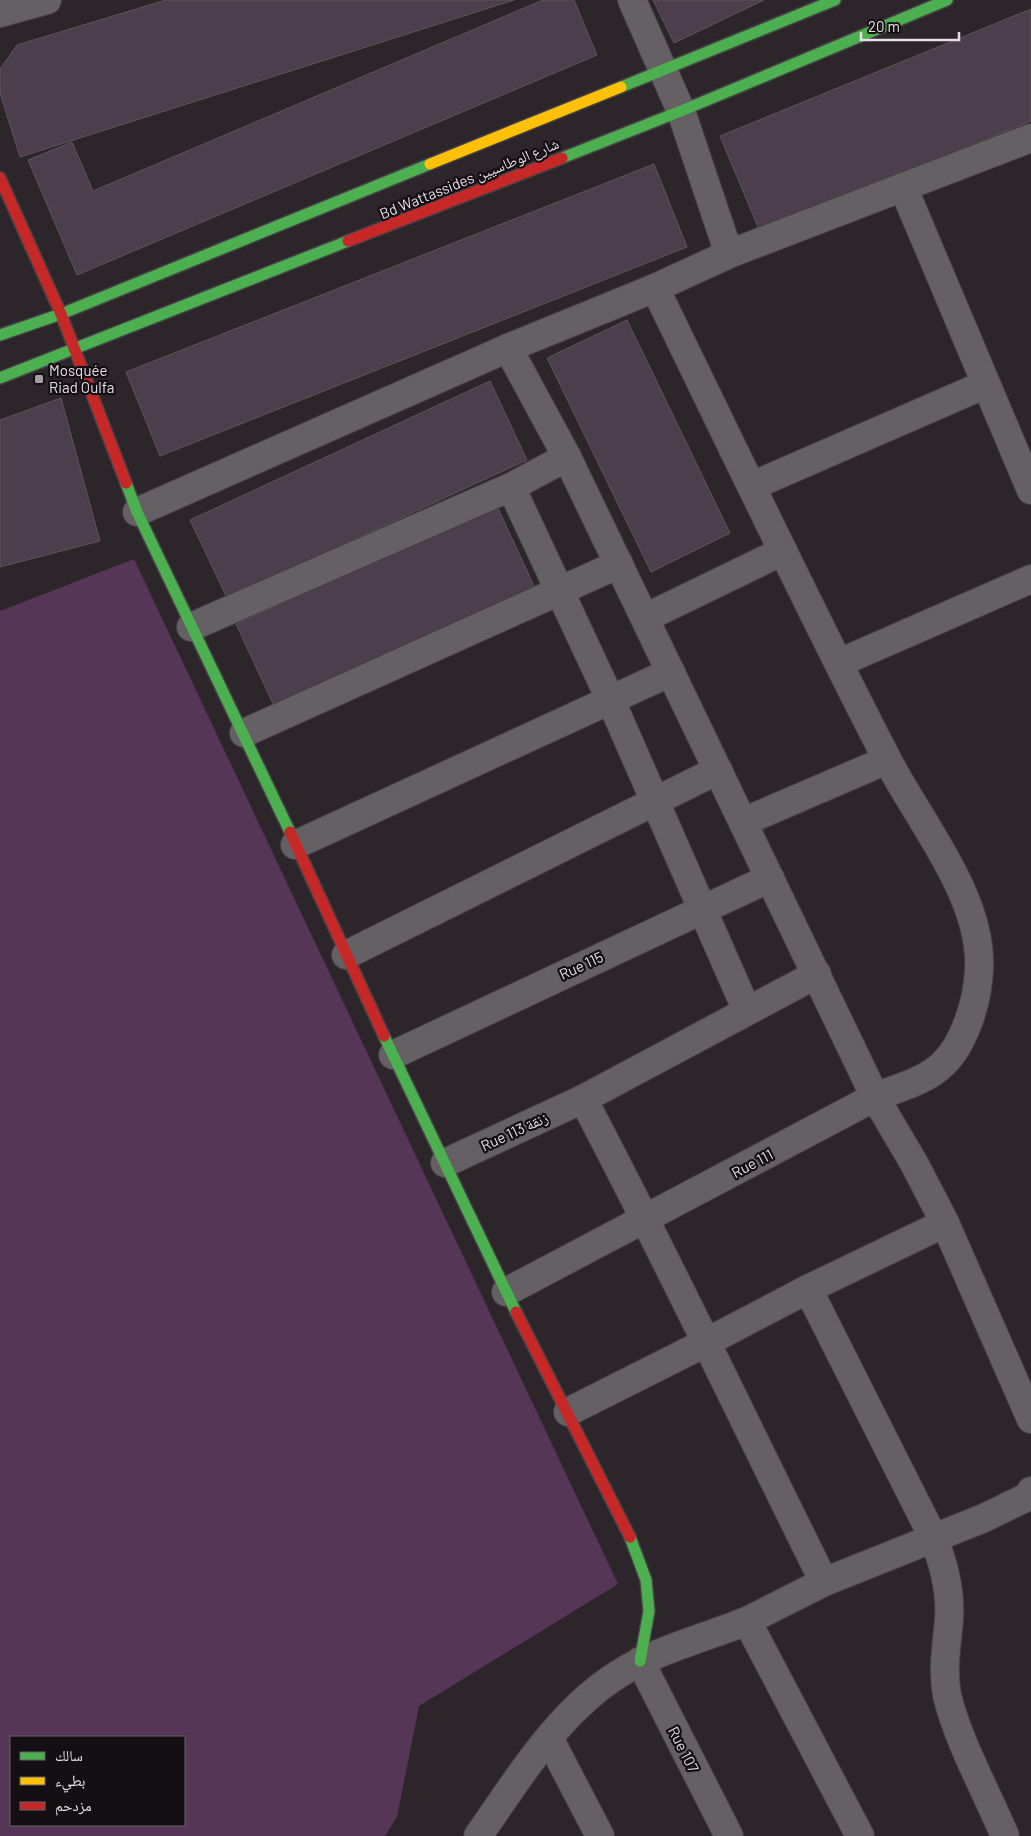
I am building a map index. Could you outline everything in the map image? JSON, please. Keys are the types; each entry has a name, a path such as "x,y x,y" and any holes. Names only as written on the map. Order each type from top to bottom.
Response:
{"street":[{"path":"0,13 47,0"},
{"path":"632,0 681,111 730,254"},
{"name":"Bd Wattassides شارع الوطاسيين","path":"0,335 61,314 834,0"},
{"name":"Bd Wattassides شارع الوطاسيين","path":"0,378 681,111 947,0"},
{"path":"137,512 508,348 655,288 730,254 1031,138"},
{"path":"0,178 61,314 137,512 191,627 244,733 346,955 506,1292 628,1532 646,1580 649,1611 640,1662"},
{"path":"903,187 1031,490"},
{"name":"Rue 111","path":"506,1292 647,1219 875,1096 920,1080 942,1065 956,1047 972,1008 979,969 975,929 948,862 887,760 655,288"},
{"path":"508,348 567,457 875,1096 944,1223 1031,1419"},
{"path":"752,486 986,384"},
{"path":"191,627 511,487 567,457"},
{"path":"511,487 611,701 747,1011"},
{"path":"644,618 783,551"},
{"path":"244,733 619,564"},
{"path":"839,663 1031,579"},
{"path":"295,845 671,672"},
{"path":"743,822 887,760"},
{"path":"346,955 718,770"},
{"name":"Rue 115","path":"393,1055 702,908 770,878"},
{"name":"Rue 113 زنقة","path":"445,1163 583,1099 816,974"},
{"path":"583,1099 647,1219 705,1343 824,1582"},
{"path":"568,1412 808,1289 944,1223"},
{"path":"808,1289 933,1537 943,1561 949,1589 949,1618 944,1667 947,1694 955,1720 1005,1836"},
{"path":"478,1836 549,1738 572,1710 600,1686 640,1662 747,1621 824,1582 984,1518 1027,1497 1031,1491"},
{"path":"747,1621 860,1836"},
{"name":"Rue 107","path":"640,1662 729,1836"},
{"path":"549,1738 600,1836"}],"shaded area":[{"path":"134,559 618,1584 419,1706 397,1817 385,1836 0,1836 0,611"}],"building":[{"path":"166,0 514,0 20,157 0,93 0,69 17,45"},
{"path":"543,0 574,0 597,55 77,275 28,160 72,142 93,191"},
{"path":"653,0 764,0 674,43"},
{"path":"1031,9 1031,121 760,232 720,136"},
{"path":"654,164 687,247 160,456 126,372"},
{"path":"627,320 730,533 651,572 547,358"},
{"path":"490,381 527,460 227,598 190,520"},
{"path":"61,398 100,541 0,567 0,420"},
{"path":"497,506 535,588 274,706 236,624"}],"traffic: fast":[{"path":"621,87 835,0"},
{"path":"562,158 681,111 947,0"},
{"path":"0,335 61,314 430,164"},
{"path":"0,378 348,241"},
{"path":"126,483 137,512 290,832"},
{"path":"384,1036 516,1312"},
{"path":"630,1537 646,1580 649,1611 640,1661"}],"traffic: slow":[{"path":"430,164 621,87"}],"traffic: jam":[{"path":"348,241 562,158"},
{"path":"0,178 61,314 126,483"},
{"path":"290,832 384,1036"},
{"path":"516,1312 630,1537"}],"place":[{"name":"Mosquée Riad Oulfa","path":"39,379"}]}
